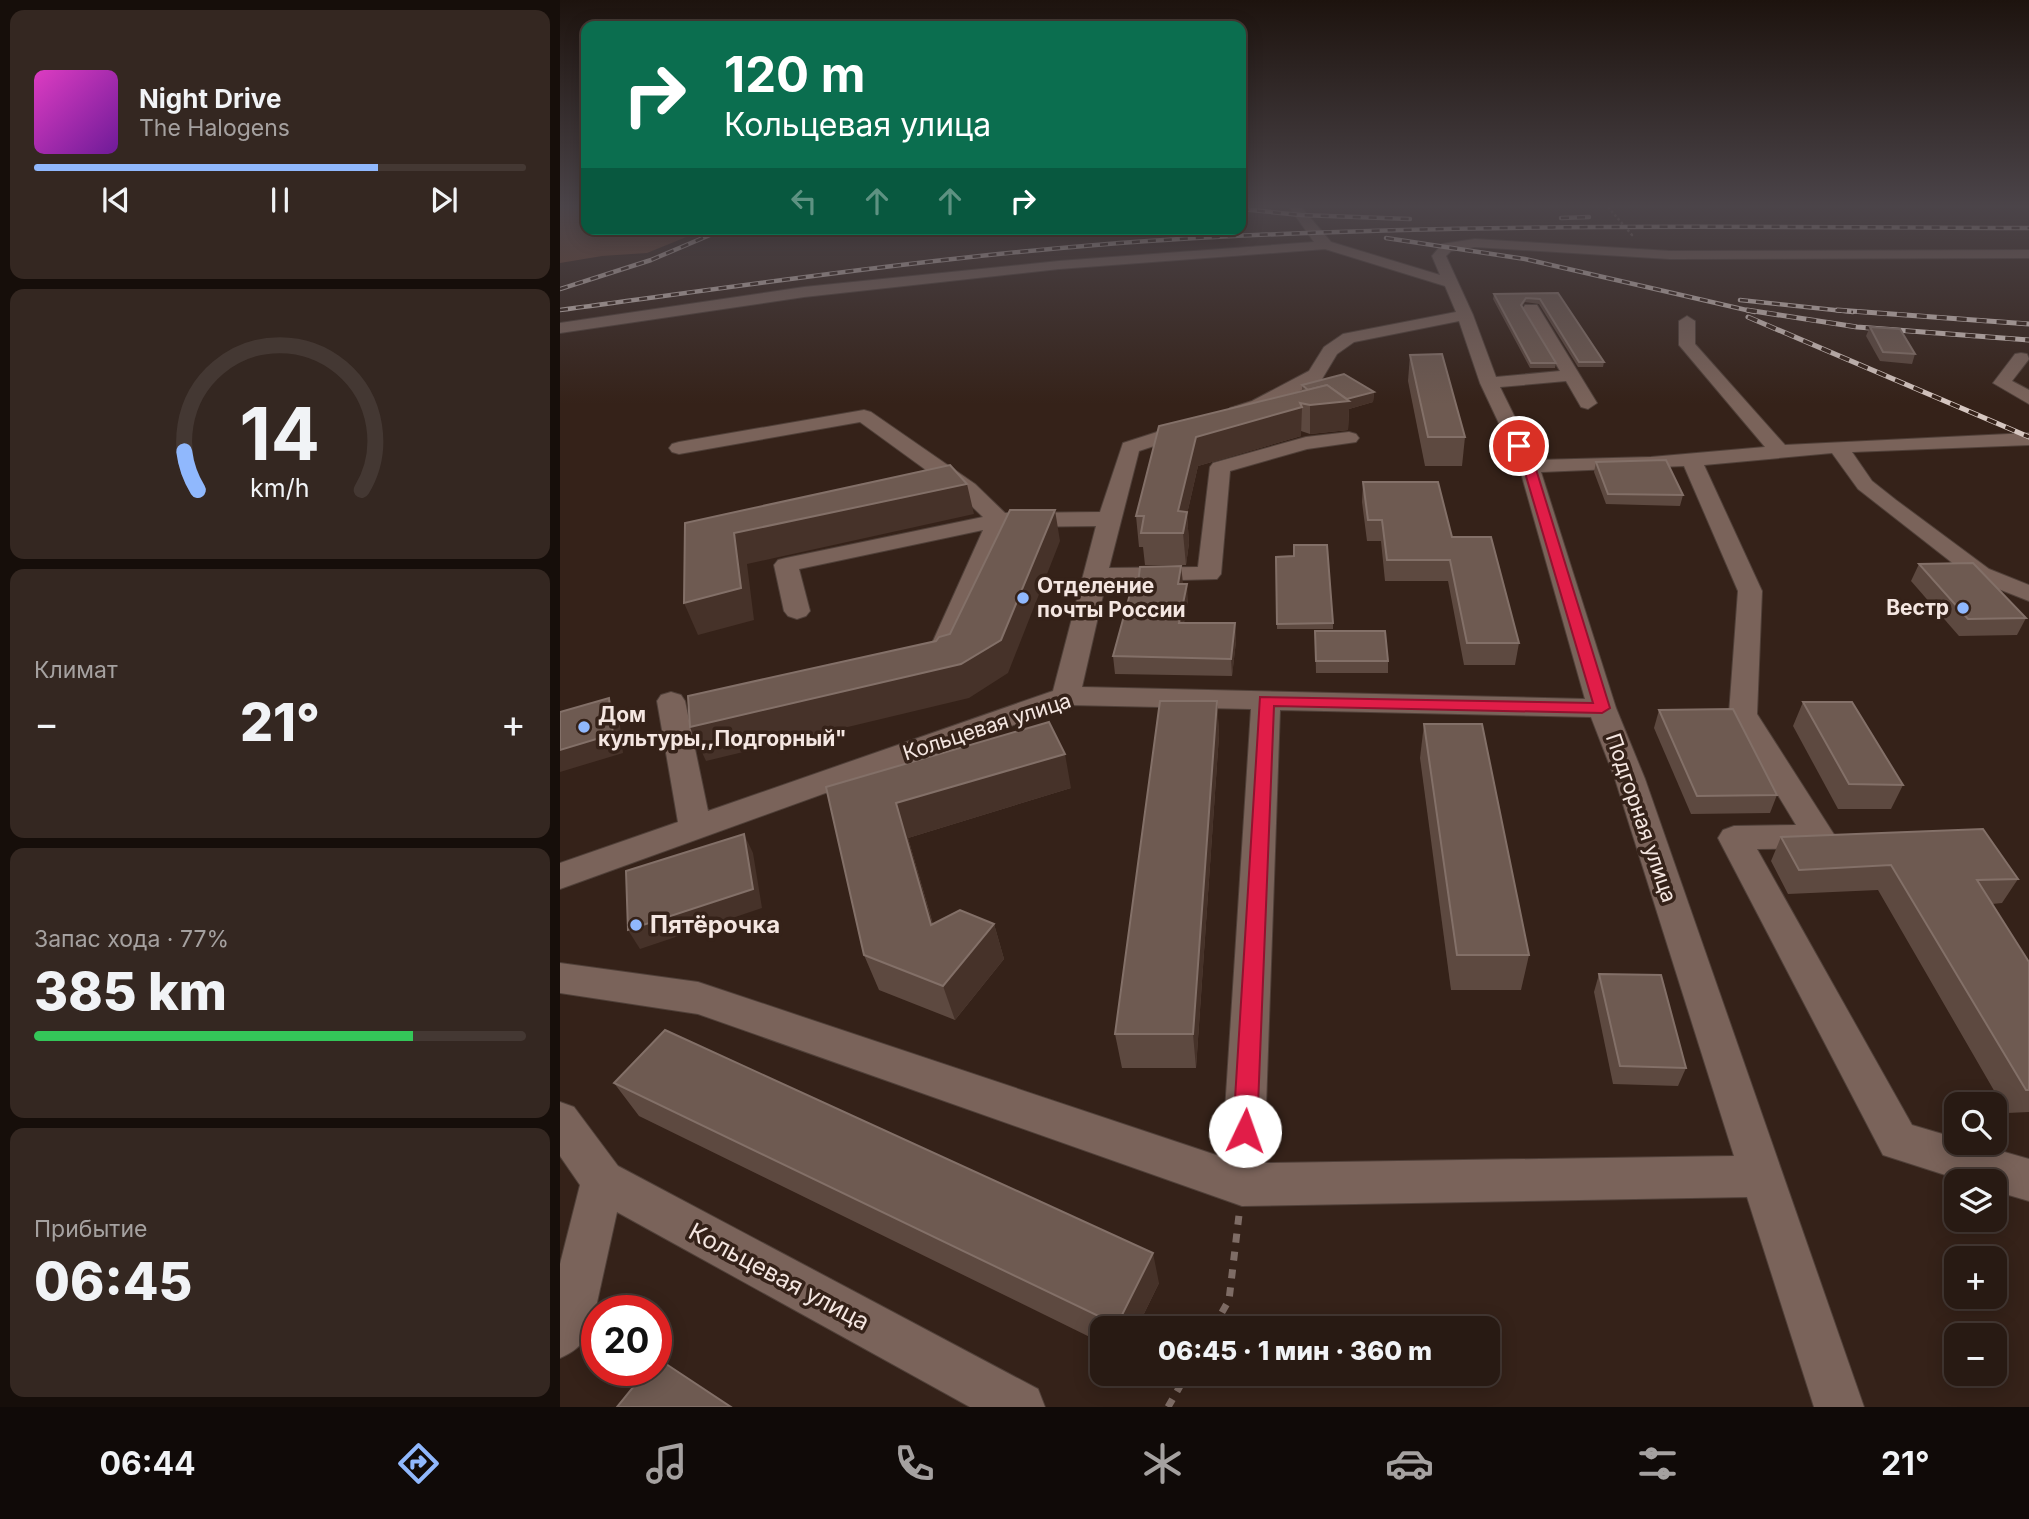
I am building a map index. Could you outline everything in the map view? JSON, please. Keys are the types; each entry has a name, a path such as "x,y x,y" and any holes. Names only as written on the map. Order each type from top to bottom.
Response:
{"street":[{"path":"560,328 804,292 987,273"},
{"path":"1416,273 1450,283"},
{"name":"Подгорная улица","path":"1446,273 1465,315 1489,383 1529,466 1602,708 1634,792 1839,1407"},
{"path":"1531,308 1588,403"},
{"path":"1066,696 1109,519 1130,447 1259,405 1316,375 1330,351 1349,338 1465,315"},
{"path":"1687,321 1687,345 1779,451"},
{"path":"2021,358 2002,383 2029,398"},
{"path":"1489,383 1569,375"},
{"path":"679,448 864,416 967,489 999,520"},
{"path":"1096,575 1209,574 1220,467 1306,443 1349,438"},
{"path":"1529,466 1692,460 1838,447 2029,439"},
{"path":"1838,447 1865,485 1888,505 1981,574 2029,594"},
{"path":"1692,460 1750,591 1743,714 1819,836 1734,838 1898,1141 2029,1180"},
{"path":"797,611 786,565 999,520 1109,519"},
{"path":"909,672 935,666 999,520"},
{"name":"Кольцевая улица","path":"560,876 1066,696 1602,708"},
{"path":"1242,1185 1266,700"},
{"path":"671,701 695,828"},
{"path":"560,978 698,998 1242,1185 1763,1176"},
{"name":"Кольцевая улица","path":"560,1121 603,1181 1020,1407"},
{"path":"560,1334 568,1325 603,1181"}],"path":[{"path":"1220,1316 1229,1300 1242,1185"},
{"path":"1168,1407 1180,1386"}],"building":[{"path":"1558,293 1604,362 1579,362 1540,299 1526,298 1521,305 1556,363 1531,363 1494,294"},
{"path":"1870,327 1900,329 1915,354 1883,352"},
{"path":"1442,354 1465,437 1428,437 1410,355"},
{"path":"1344,374 1374,392 1347,399 1327,385 1308,390 1302,385"},
{"path":"1327,385 1349,401 1310,405 1300,403 1302,407 1196,437 1178,511 1187,512 1183,533 1141,533 1144,516 1136,516 1159,426"},
{"path":"1666,460 1683,495 1608,494 1596,462"},
{"path":"950,465 967,484 734,533 741,588 684,603 685,523"},
{"path":"1363,482 1438,482 1452,537 1491,537 1519,643 1467,643 1450,560 1387,560 1382,520 1368,520"},
{"path":"1010,510 1055,510 1001,640 961,664 690,727 688,696 936,641 939,637 950,634"},
{"path":"1294,545 1327,545 1333,623 1277,624 1276,557 1294,556"},
{"path":"1973,563 2026,618 1968,619 1919,564"},
{"path":"1181,566 1178,584 1187,584 1179,623 1235,623 1231,659 1113,656 1133,583 1138,583 1140,567"},
{"path":"1315,631 1385,631 1388,661 1316,661"},
{"path":"609,698 613,734 560,750 560,712"},
{"path":"1160,701 1217,701 1193,1034 1115,1034"},
{"path":"1803,702 1852,702 1903,785 1849,784"},
{"path":"1733,709 1777,795 1697,796 1659,710"},
{"path":"1049,722 1065,754 896,803 931,925 960,910 994,924 943,986 864,955 826,787"},
{"path":"1424,724 1482,724 1529,955 1457,955"},
{"path":"1983,829 2018,879 1977,880 2029,962 2029,1090 2026,1090 1891,865 1799,870 1781,837"},
{"path":"744,834 753,889 628,930 626,871"},
{"path":"1599,974 1661,975 1686,1068 1620,1066"},
{"path":"665,1030 1153,1253 1122,1316 1098,1316 614,1083"},
{"path":"672,1368 731,1407 617,1407 634,1386 672,1386"}],"railway":[{"path":"560,289 611,273"},
{"path":"560,310 840,273"},
{"path":"1584,273 1755,312"},
{"path":"1740,300 1853,312"},
{"path":"1747,310 1857,327 2029,340"},
{"path":"1837,310 2029,324"},
{"path":"1748,317 2029,437"}],"place":[{"name":"Отделение почты России","path":"1023,598"},
{"name":"Вестр","path":"1963,608"},
{"name":"Дом культуры,,Подгорный\"","path":"584,727"},
{"name":"Пятёрочка","path":"636,925"}],"route":[{"path":"1245,1131 1266,700 1602,708 1529,466 1519,446"}]}
